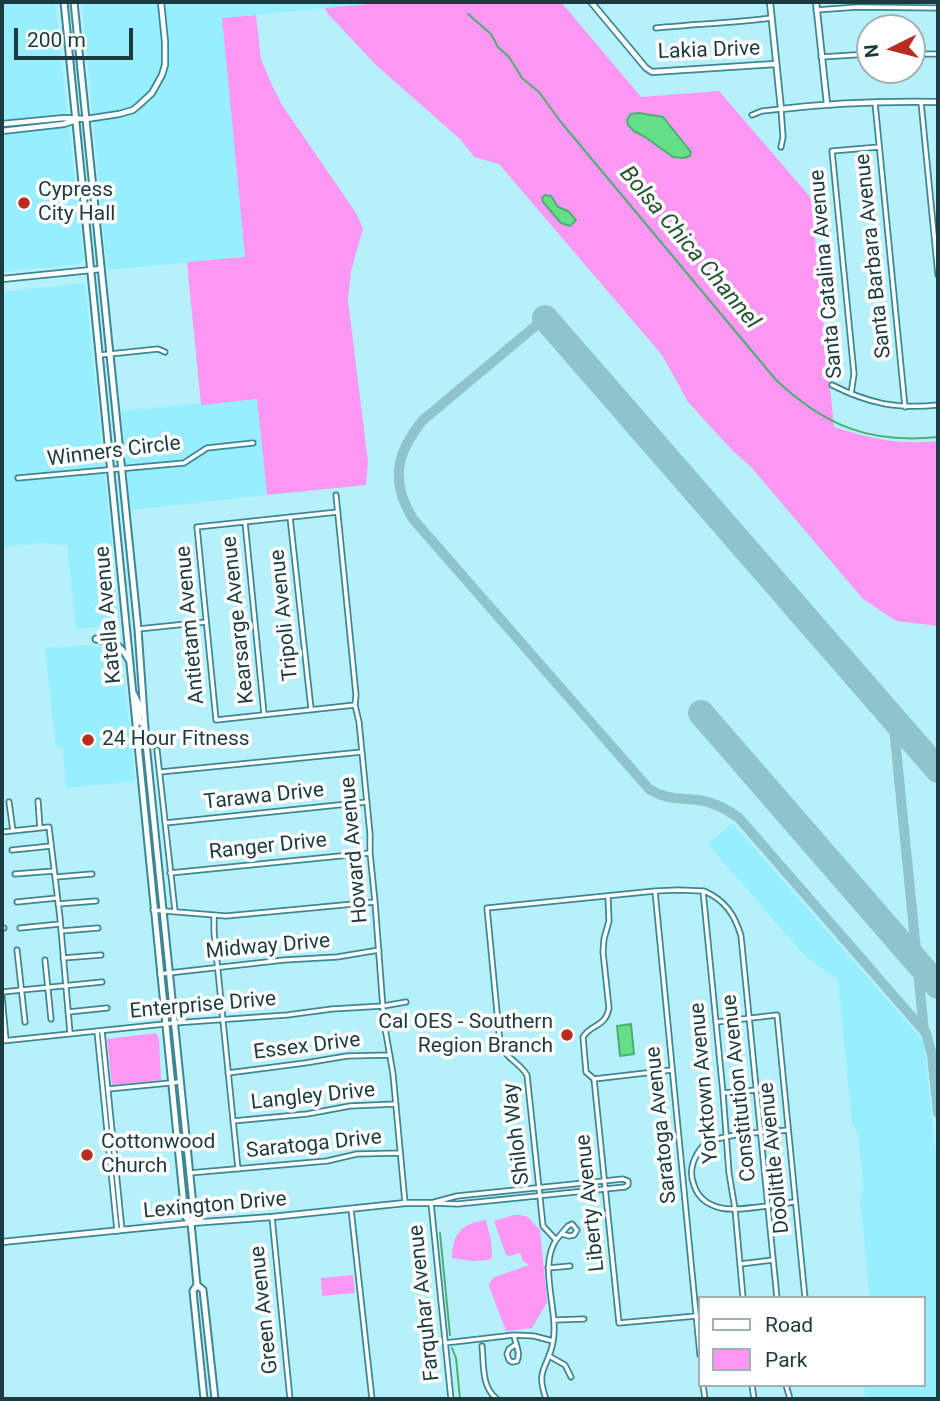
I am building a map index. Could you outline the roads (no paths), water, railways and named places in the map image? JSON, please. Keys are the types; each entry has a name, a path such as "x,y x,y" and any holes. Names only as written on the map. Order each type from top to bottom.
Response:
{"main road":[{"name":"Katella Avenue","path":"64,2 153,910 185,1216 191,1223"},
{"name":"Katella Avenue","path":"74,2 194,1215 191,1223 197,1285 193,1292 204,1399"},
{"path":"96,639 117,644 130,663"},
{"path":"132,691 139,705 139,721 145,726"},
{"name":"Katella Avenue","path":"197,1285 203,1290 215,1399"}],"street":[{"path":"2,131 64,124 133,110 152,93 165,65 161,2"},
{"name":"Lakia Drive","path":"591,2 652,72 775,64"},
{"path":"769,2 781,109 781,147"},
{"path":"816,2 827,104"},
{"path":"817,10 938,8"},
{"path":"656,28 771,18"},
{"path":"821,57 856,55"},
{"path":"752,115 762,111 827,104 875,101 938,102"},
{"name":"Santa Barbara Avenue","path":"875,101 905,407"},
{"path":"921,102 938,275"},
{"path":"2,124 64,118 76,120"},
{"name":"Santa Catalina Avenue","path":"851,394 854,374 832,151 879,147"},
{"path":"2,279 101,269"},
{"path":"100,355 158,349 165,352"},
{"path":"832,385 876,403 905,407 938,405"},
{"name":"Winners Circle","path":"18,478 184,463 207,448 253,443"},
{"name":"Howard Avenue","path":"336,495 355,705 367,802 383,1006 405,1203"},
{"path":"245,522 338,512"},
{"name":"Tripoli Avenue","path":"290,517 311,709"},
{"name":"Antietam Avenue","path":"245,522 197,527 206,622 216,720 264,714"},
{"name":"Kearsarge Avenue","path":"245,522 264,714"},
{"path":"138,629 206,622"},
{"path":"264,714 355,705"},
{"path":"158,750 175,911"},
{"path":"160,772 362,752"},
{"path":"38,800 40,828"},
{"path":"9,802 13,831"},
{"name":"Tarawa Drive","path":"164,823 367,802"},
{"path":"2,832 49,827 70,1033"},
{"path":"12,850 51,846"},
{"name":"Ranger Drive","path":"170,873 370,853"},
{"path":"15,874 54,870"},
{"path":"55,877 92,874"},
{"name":"Shiloh Way","path":"556,1240 543,1226 527,1075 506,1055 500,1043 487,908 655,891 703,891"},
{"name":"Saratoga Avenue","path":"655,891 697,1315"},
{"name":"Constitution Avenue","path":"703,891 713,895 731,911 741,936 777,1296"},
{"name":"Yorktown Avenue","path":"703,891 743,1296"},
{"name":"Liberty Avenue","path":"608,896 610,921 603,952 609,1008 603,1022 586,1032 583,1037 586,1072 594,1079 619,1323 697,1315"},
{"path":"17,902 57,898"},
{"path":"58,904 96,901"},
{"path":"153,910 226,916 376,902"},
{"path":"214,915 238,1169"},
{"path":"20,928 60,925"},
{"path":"61,931 98,928"},
{"path":"18,950 25,1021"},
{"name":"Midway Drive","path":"160,974 337,957 379,950"},
{"path":"63,958 101,954"},
{"path":"45,960 51,1019"},
{"path":"4,1041 2,994 102,982"},
{"name":"Enterprise Drive","path":"4,1041 406,1002"},
{"path":"68,1012 107,1008"},
{"name":"Doolittle Avenue","path":"750,1018 777,1015 805,1296"},
{"path":"716,1022 750,1018"},
{"path":"99,1031 119,1231"},
{"name":"Essex Drive","path":"228,1073 347,1056 390,1055"},
{"path":"594,1079 672,1070"},
{"path":"105,1090 180,1083"},
{"path":"723,1093 757,1090"},
{"name":"Langley Drive","path":"233,1121 307,1114 350,1106 396,1104"},
{"path":"788,1130 726,1137 711,1142 700,1149 694,1161 692,1175 695,1189 706,1202 723,1209 795,1202"},
{"name":"Saratoga Drive","path":"189,1173 327,1161 357,1154 400,1153"},
{"path":"683,1177 692,1175"},
{"name":"Lexington Drive","path":"2,1242 405,1203 458,1204 625,1187 628,1181 624,1179 457,1196 431,1203"},
{"name":"Farquhar Avenue","path":"431,1203 451,1399"},
{"path":"351,1209 372,1399"},
{"name":"Green Avenue","path":"272,1217 290,1399"},
{"path":"546,1399 541,1384 541,1372 553,1341 554,1320 548,1268 551,1248 562,1234"},
{"path":"740,1264 773,1260"},
{"path":"548,1268 570,1266"},
{"path":"554,1320 584,1319"},
{"path":"445,1343 514,1335 553,1341"},
{"path":"514,1335 520,1356 517,1361 512,1362 507,1354 515,1345"},
{"path":"482,1346 486,1386 497,1399"},
{"path":"549,1356 565,1365 571,1377"}],"waterway":[{"name":"Bolsa Chica Channel","path":"468,14 491,34 522,78 539,92 560,121 776,380 812,409 850,428 891,438 938,437"},
{"path":"440,1233 450,1335"},
{"path":"452,1348 456,1358 460,1399"}],"place":[{"name":"Cypress City Hall","path":"24,203"},
{"name":"24 Hour Fitness","path":"88,740"},
{"name":"Cal OES - Southern Region Branch","path":"567,1035"},
{"name":"Cottonwood Church","path":"87,1155"}]}
